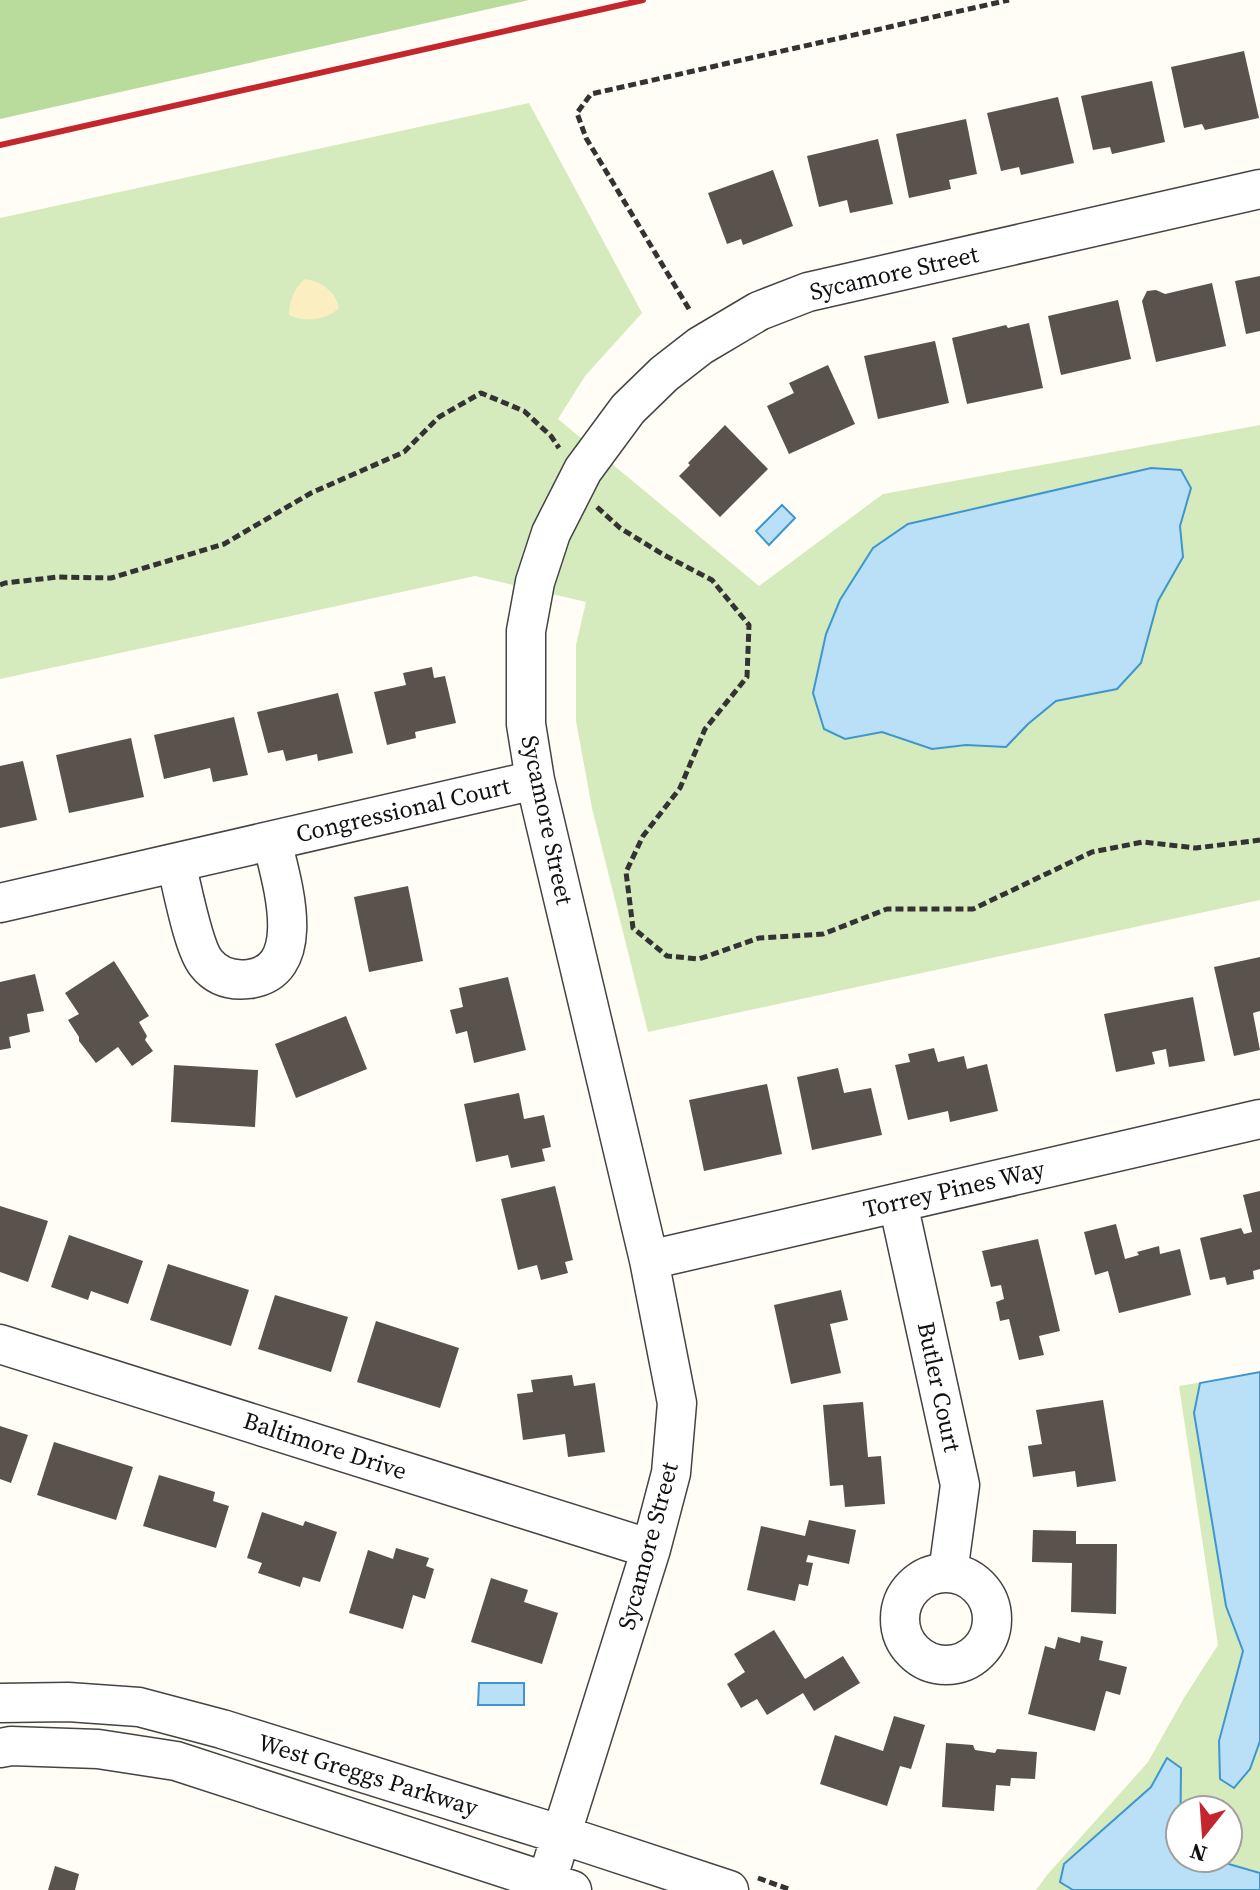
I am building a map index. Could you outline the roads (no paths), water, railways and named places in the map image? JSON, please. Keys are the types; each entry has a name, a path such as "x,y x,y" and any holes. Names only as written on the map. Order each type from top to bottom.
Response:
{"street":[{"name":"Sycamore Street","path":"556,1871 671,1473 677,1403 649,1260 535,780 526,724 526,631 535,582 551,533 583,470 628,409 664,374 700,346 759,311 808,292 1260,189"},
{"name":"Congressional Court","path":"0,903 535,780"},
{"name":"Congressional Court","path":"176,863 204,962 219,975 239,980 257,978 275,968 286,947 288,927 272,841"},
{"name":"Torrey Pines Way","path":"649,1260 1260,1119"},
{"name":"Butler Court","path":"898,1203 960,1485 948,1573"},
{"name":"Baltimore Drive","path":"0,1344 651,1549"},
{"name":"West Greggs Parkway","path":"0,1703 68,1702 139,1707 237,1734 556,1871"},
{"name":"West Greggs Parkway","path":"0,1748 98,1749 176,1761 556,1871 729,1890"}],"water":[{"path":"1151,468 1181,470 1191,488 1180,526 1183,557 1158,601 1141,663 1117,689 1056,701 1006,747 966,745 932,749 882,732 845,739 824,729 813,693 826,634 840,600 873,548 908,524"},
{"path":"782,505 795,518 769,545 756,531"},
{"path":"1260,1372 1260,1741 1250,1769 1234,1788 1220,1779 1219,1741 1243,1651 1226,1606 1194,1413 1200,1383"},
{"path":"479,1683 524,1683 524,1705 478,1705"},
{"path":"1167,1758 1181,1768 1181,1794 1164,1794 1164,1874 1244,1874 1244,1868 1260,1873 1260,1890 1073,1890 1060,1882 1064,1864 1151,1787"}],"railway":[{"path":"0,145 643,0"}]}
